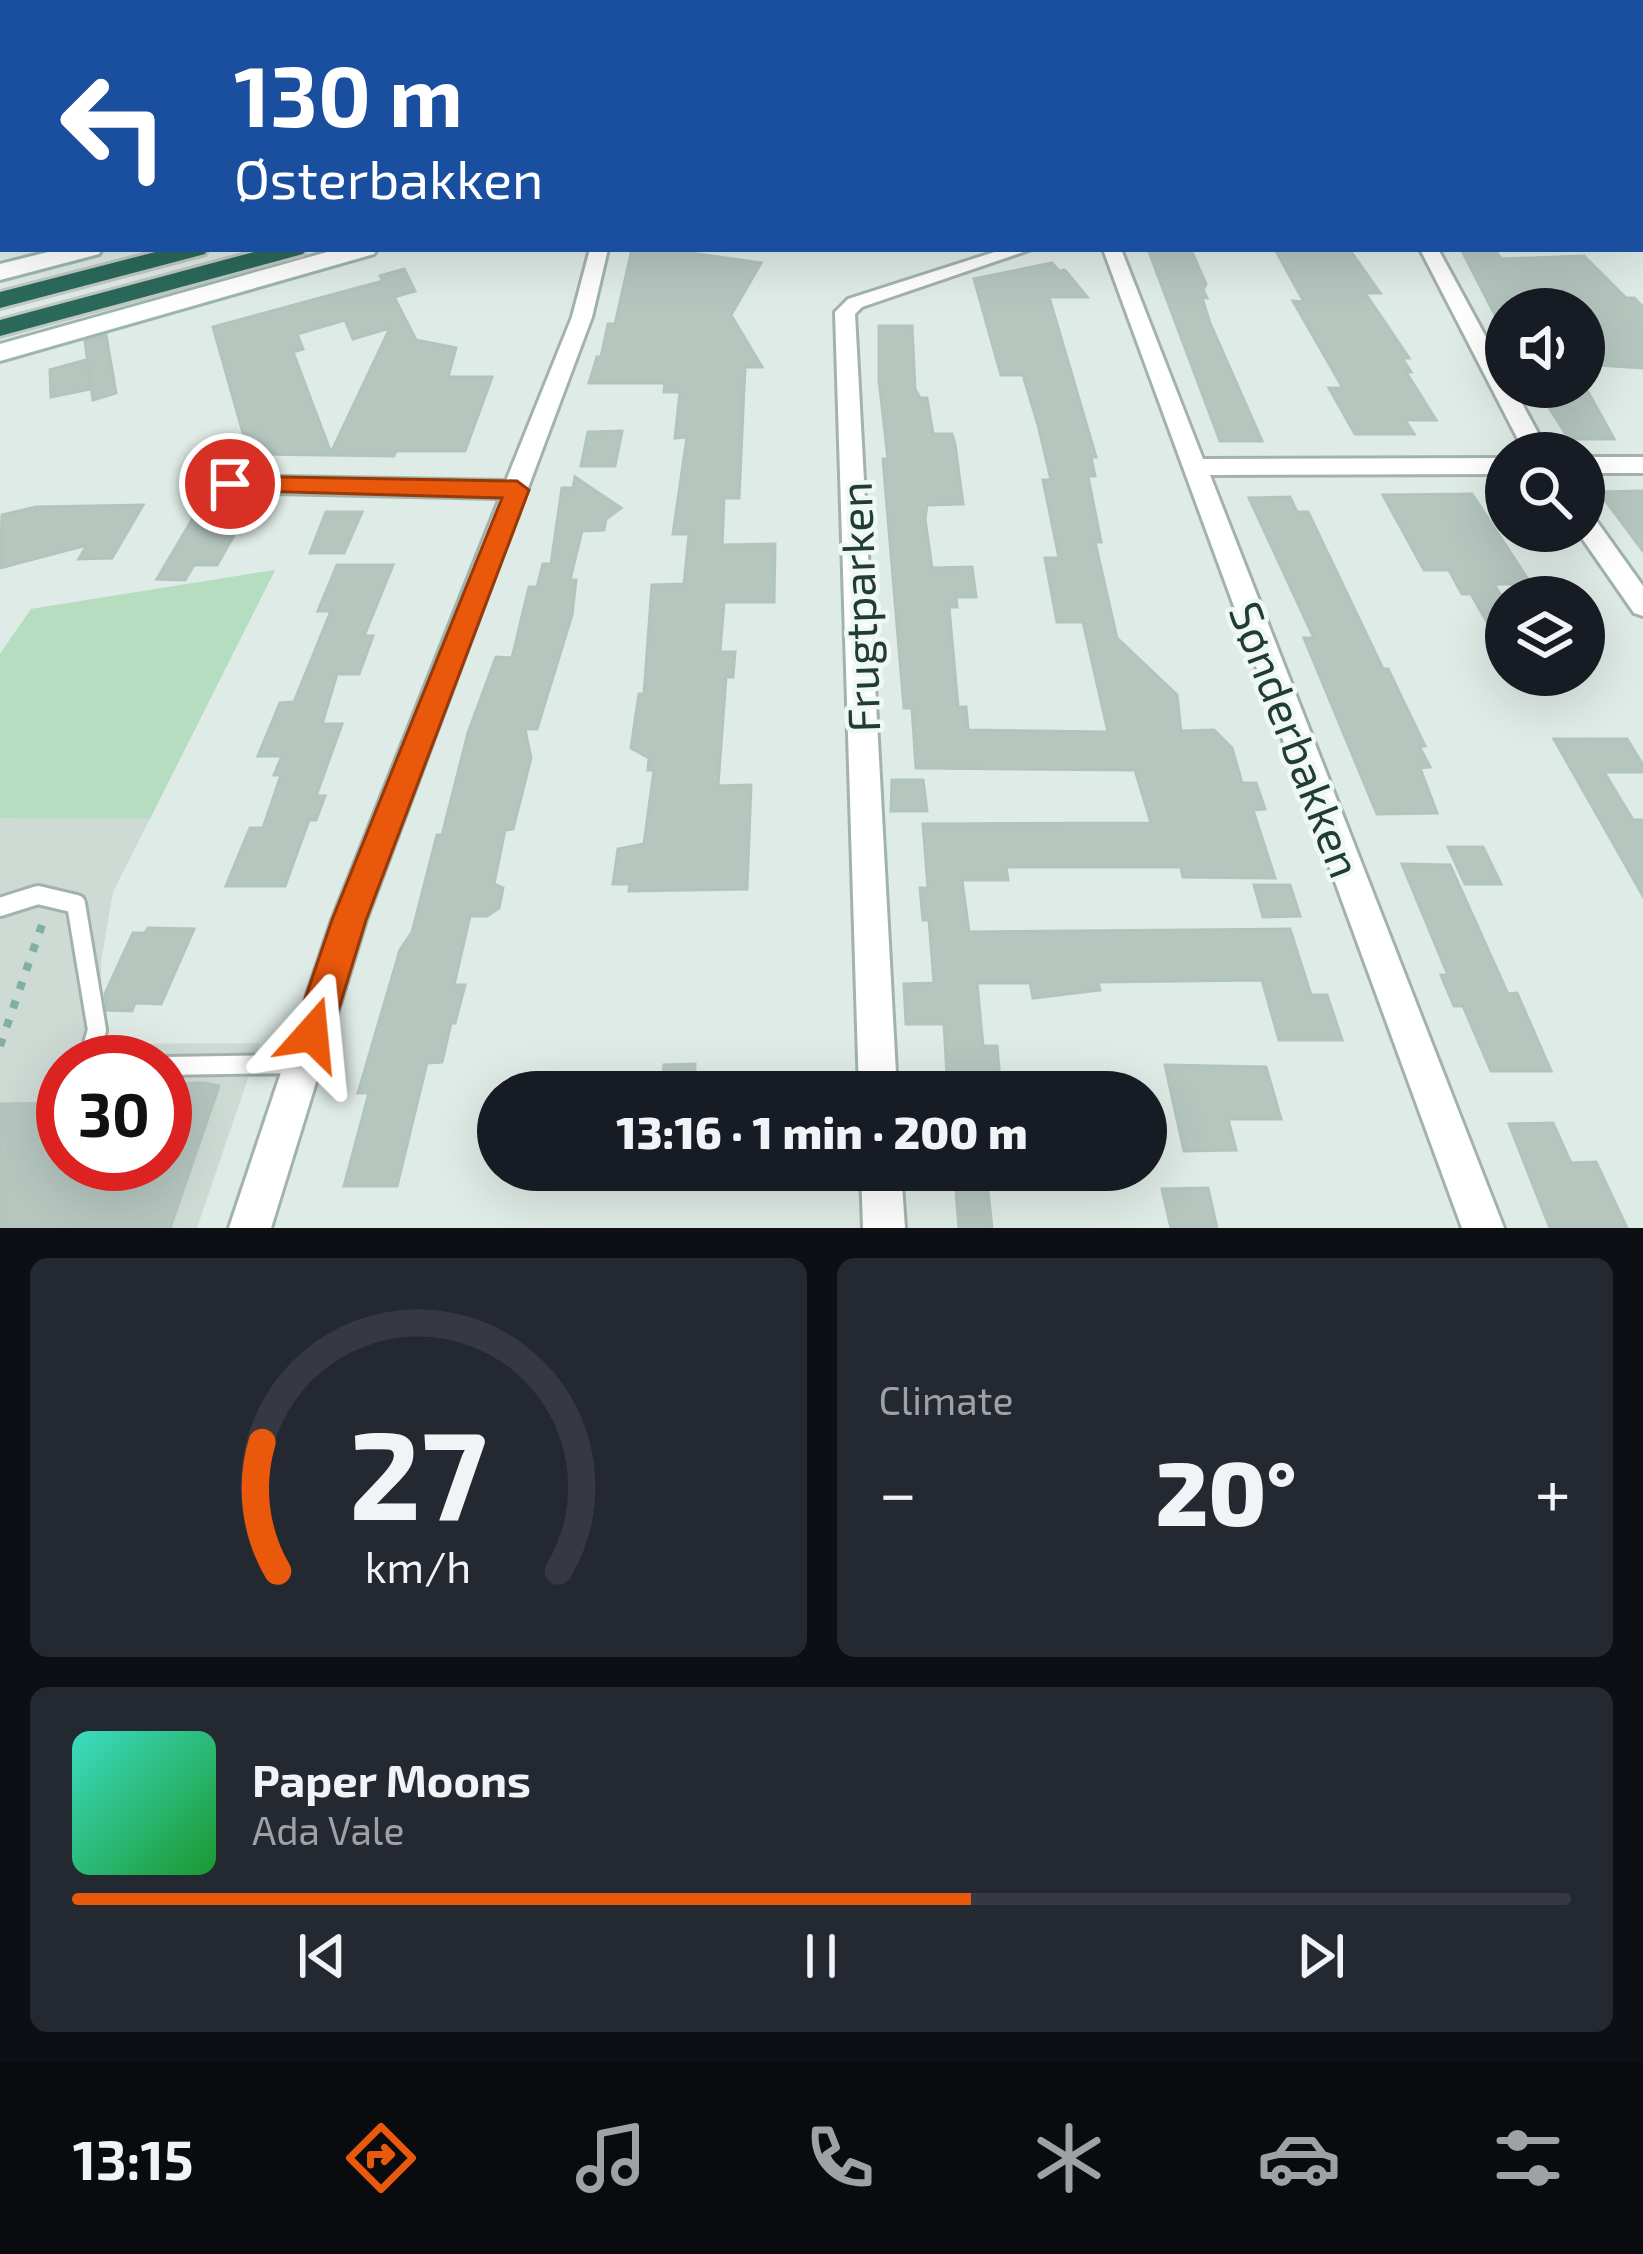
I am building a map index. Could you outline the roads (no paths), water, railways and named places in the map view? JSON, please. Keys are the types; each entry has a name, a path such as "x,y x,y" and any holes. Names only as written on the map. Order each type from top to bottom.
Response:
{"highway":[{"path":"0,286 138,252"},
{"path":"0,300 184,252"},
{"path":"0,328 282,252"},
{"path":"0,342 241,272 284,252"}],"street":[{"path":"0,272 78,252"},
{"path":"0,353 354,252"},
{"path":"250,1228 349,920 586,306 598,252"},
{"name":"Frugtparken","path":"877,1071 845,312 855,303 1014,252"},
{"name":"Sønderbakken","path":"1113,252 1484,1228"},
{"path":"1431,252 1527,432"},
{"path":"1605,465 1643,465"},
{"path":"1194,467 1485,466"},
{"path":"230,484 517,490"},
{"path":"1605,552 1643,606"},
{"path":"882,1191 884,1228"}],"lane":[{"path":"0,907 13,898 54,894 76,904 96,1035"},
{"path":"192,1066 302,1064"}]}
